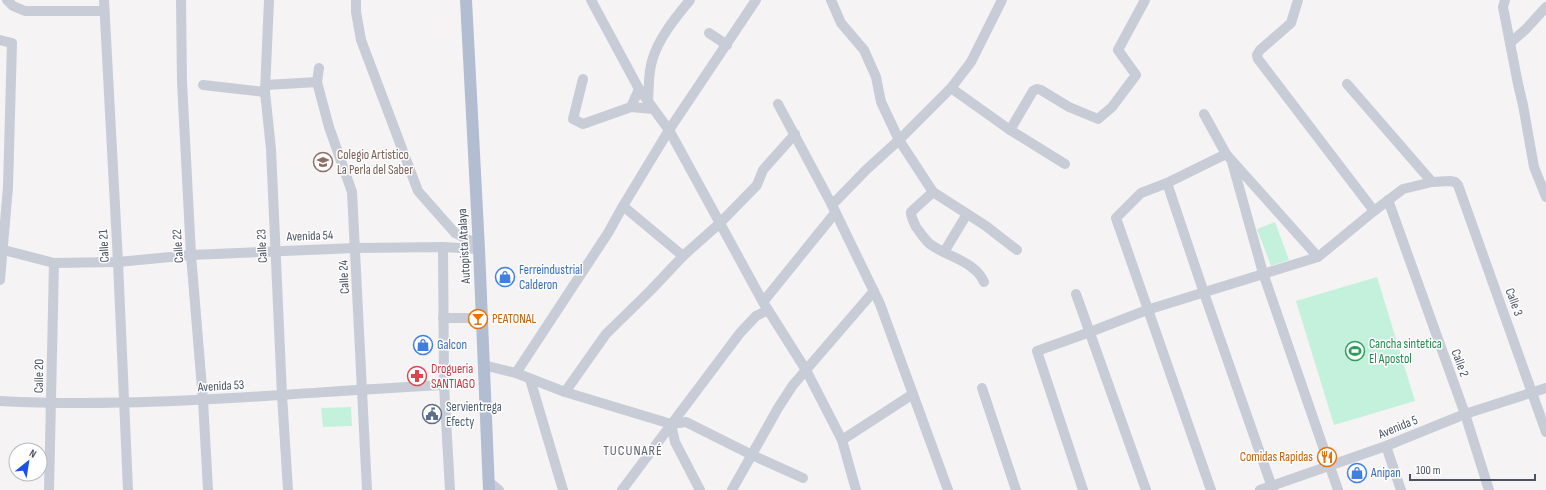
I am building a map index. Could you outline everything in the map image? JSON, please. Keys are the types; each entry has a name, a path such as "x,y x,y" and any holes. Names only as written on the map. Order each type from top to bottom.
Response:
{"main road":[{"name":"Autopista Atalaya","path":"466,0 479,247 489,486"}],"street":[{"path":"8,0 13,6 26,11 104,11"},
{"name":"Calle 21","path":"104,0 128,490"},
{"name":"Calle 22","path":"182,0 182,82 191,255 203,400 208,490"},
{"name":"Calle 23","path":"269,0 265,88 271,149 282,395 288,490"},
{"path":"356,0 356,12 361,40 418,191 455,233 479,247"},
{"path":"591,0 639,88 669,130 766,306 806,370 842,440 856,490"},
{"path":"650,105 652,61 664,35 690,0"},
{"path":"516,373 608,233 669,130 756,0"},
{"path":"831,0 841,22 864,50 876,77 881,102 899,140 933,192 986,226 1017,250"},
{"path":"622,490 740,332 766,306 834,209 866,170 899,140 951,88 972,62 1002,0"},
{"path":"1010,130 1033,92 1037,89 1042,90 1069,107 1095,119 1100,118 1112,107 1136,75 1118,50 1145,0"},
{"path":"1298,0 1291,23 1260,50 1258,59 1374,211"},
{"path":"1503,2 1534,167 1545,192"},
{"path":"1510,43 1526,29 1546,7"},
{"path":"709,33 727,45"},
{"path":"0,40 12,43 8,187 1,249 0,280"},
{"name":"Calle 24","path":"319,68 317,82 328,127 352,192 367,490"},
{"path":"583,79 573,119 578,123 583,124 631,107 650,105"},
{"path":"203,85 265,88 317,82"},
{"path":"1083,490 1037,351 1147,310 1318,257 1403,189 1432,182 1348,84"},
{"path":"631,107 639,88"},
{"path":"951,88 1010,130 1065,164"},
{"path":"778,104 834,209 874,291 948,490"},
{"path":"1204,114 1229,158 1318,257"},
{"path":"565,392 606,334 656,286 683,256 720,223 757,185 763,170 795,134"},
{"path":"1211,490 1116,218 1141,193 1229,158"},
{"path":"1229,158 1264,273 1338,490"},
{"name":"Calle 3","path":"1432,182 1455,182 1458,185 1546,432"},
{"path":"1167,183 1273,488"},
{"path":"933,192 911,212 911,216 918,229 930,244 972,268 980,275 984,282"},
{"name":"Calle 2","path":"1388,200 1465,414 1489,490"},
{"path":"623,206 683,256"},
{"path":"944,252 967,214"},
{"path":"443,247 444,385 450,490"},
{"name":"Avenida 54","path":"1,249 54,263 118,262 191,255 355,248 479,247"},
{"name":"Calle 20","path":"49,490 54,263"},
{"path":"732,490 778,408 793,386 874,291"},
{"path":"1076,294 1146,490"},
{"path":"443,318 481,318"},
{"path":"484,365 516,373 565,392 671,424 686,422 752,455 803,478"},
{"path":"530,379 562,490"},
{"name":"Avenida 53","path":"0,401 52,404 124,403 203,400 444,385"},
{"path":"982,388 1016,490"},
{"name":"Avenida 5","path":"1260,490 1273,488 1386,446 1465,414 1546,388"},
{"path":"842,440 913,394"},
{"path":"671,424 675,442 700,490"},
{"path":"1386,446 1401,490"},
{"path":"489,486 499,490"}],"green space":[{"path":"1275,222 1289,260 1271,266 1257,229"},
{"name":"Cancha sintetica El Apostol","path":"1377,277 1415,401 1334,425 1296,301"},
{"path":"351,407 352,426 323,427 321,408"}],"place":[{"name":"Colegio Artistico La Perla del Saber","path":"323,162"},
{"name":"Ferreindustrial Calderon","path":"505,277"},
{"name":"PEATONAL","path":"478,319"},
{"name":"Galcon","path":"423,345"},
{"name":"Cancha sintetica El Apostol","path":"1355,351"},
{"name":"Drogueria SANTIAGO","path":"417,376"},
{"name":"Servientrega Efecty","path":"432,414"},
{"name":"Comidas Rapidas","path":"1327,457"},
{"name":"Anipan","path":"1357,473"}],"district":[{"name":"TUCUNARÉ","path":"633,450"}]}
